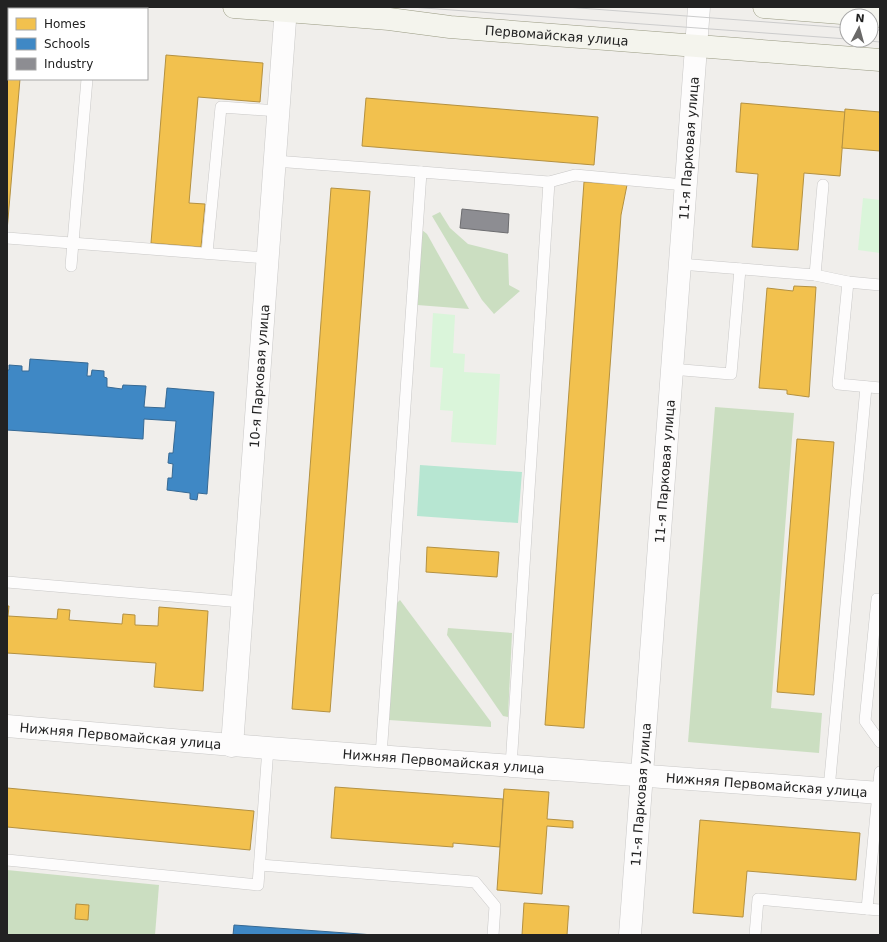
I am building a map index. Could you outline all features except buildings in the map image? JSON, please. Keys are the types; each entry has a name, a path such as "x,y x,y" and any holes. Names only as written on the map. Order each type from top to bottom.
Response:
{"main road":[{"name":"Первомайская улица","path":"234,7 286,9 389,19 450,27 880,60"},
{"path":"764,7 880,16"}],"street":[{"name":"11-я Парковая улица","path":"630,935 699,7"},
{"name":"10-я Парковая улица","path":"232,746 286,9"},
{"name":"Нижняя Первомайская улица","path":"7,726 232,746 829,789 879,786"}],"lane":[{"path":"71,266 86,80"},
{"path":"208,254 221,107 278,111"},
{"path":"275,161 549,182 575,175 685,185"},
{"path":"381,756 421,172"},
{"path":"511,766 549,182"},
{"path":"815,274 823,185"},
{"path":"7,238 267,258"},
{"path":"680,264 815,274 848,282 880,285"},
{"path":"671,369 731,374 740,269"},
{"path":"848,282 838,384 880,388"},
{"path":"829,789 866,387"},
{"path":"7,582 242,602"},
{"path":"880,599 877,599 865,721 880,742"},
{"path":"7,860 258,885 268,748"},
{"path":"867,909 879,786"},
{"path":"260,865 475,882 495,906 493,935"},
{"path":"755,935 758,899 880,910"}],"green space":[{"path":"863,198 880,200 880,253 858,250"},
{"path":"440,212 450,228 468,244 508,254 509,285 520,291 494,314 482,300 432,216"},
{"path":"422,230 427,234 469,309 417,305"},
{"path":"433,313 455,315 453,353 465,354 464,372 500,374 496,445 451,442 453,411 440,410 443,368 430,367"},
{"path":"715,407 794,413 771,708 822,713 819,753 688,742"},
{"path":"420,465 522,472 518,523 417,516"},
{"path":"400,600 491,722 491,727 389,720 396,604"},
{"path":"448,628 512,633 508,717 503,716 447,635"},
{"path":"7,870 159,885 155,935 7,935"}],"tram line":[{"path":"411,7 839,38"},
{"path":"566,7 839,27"}]}
